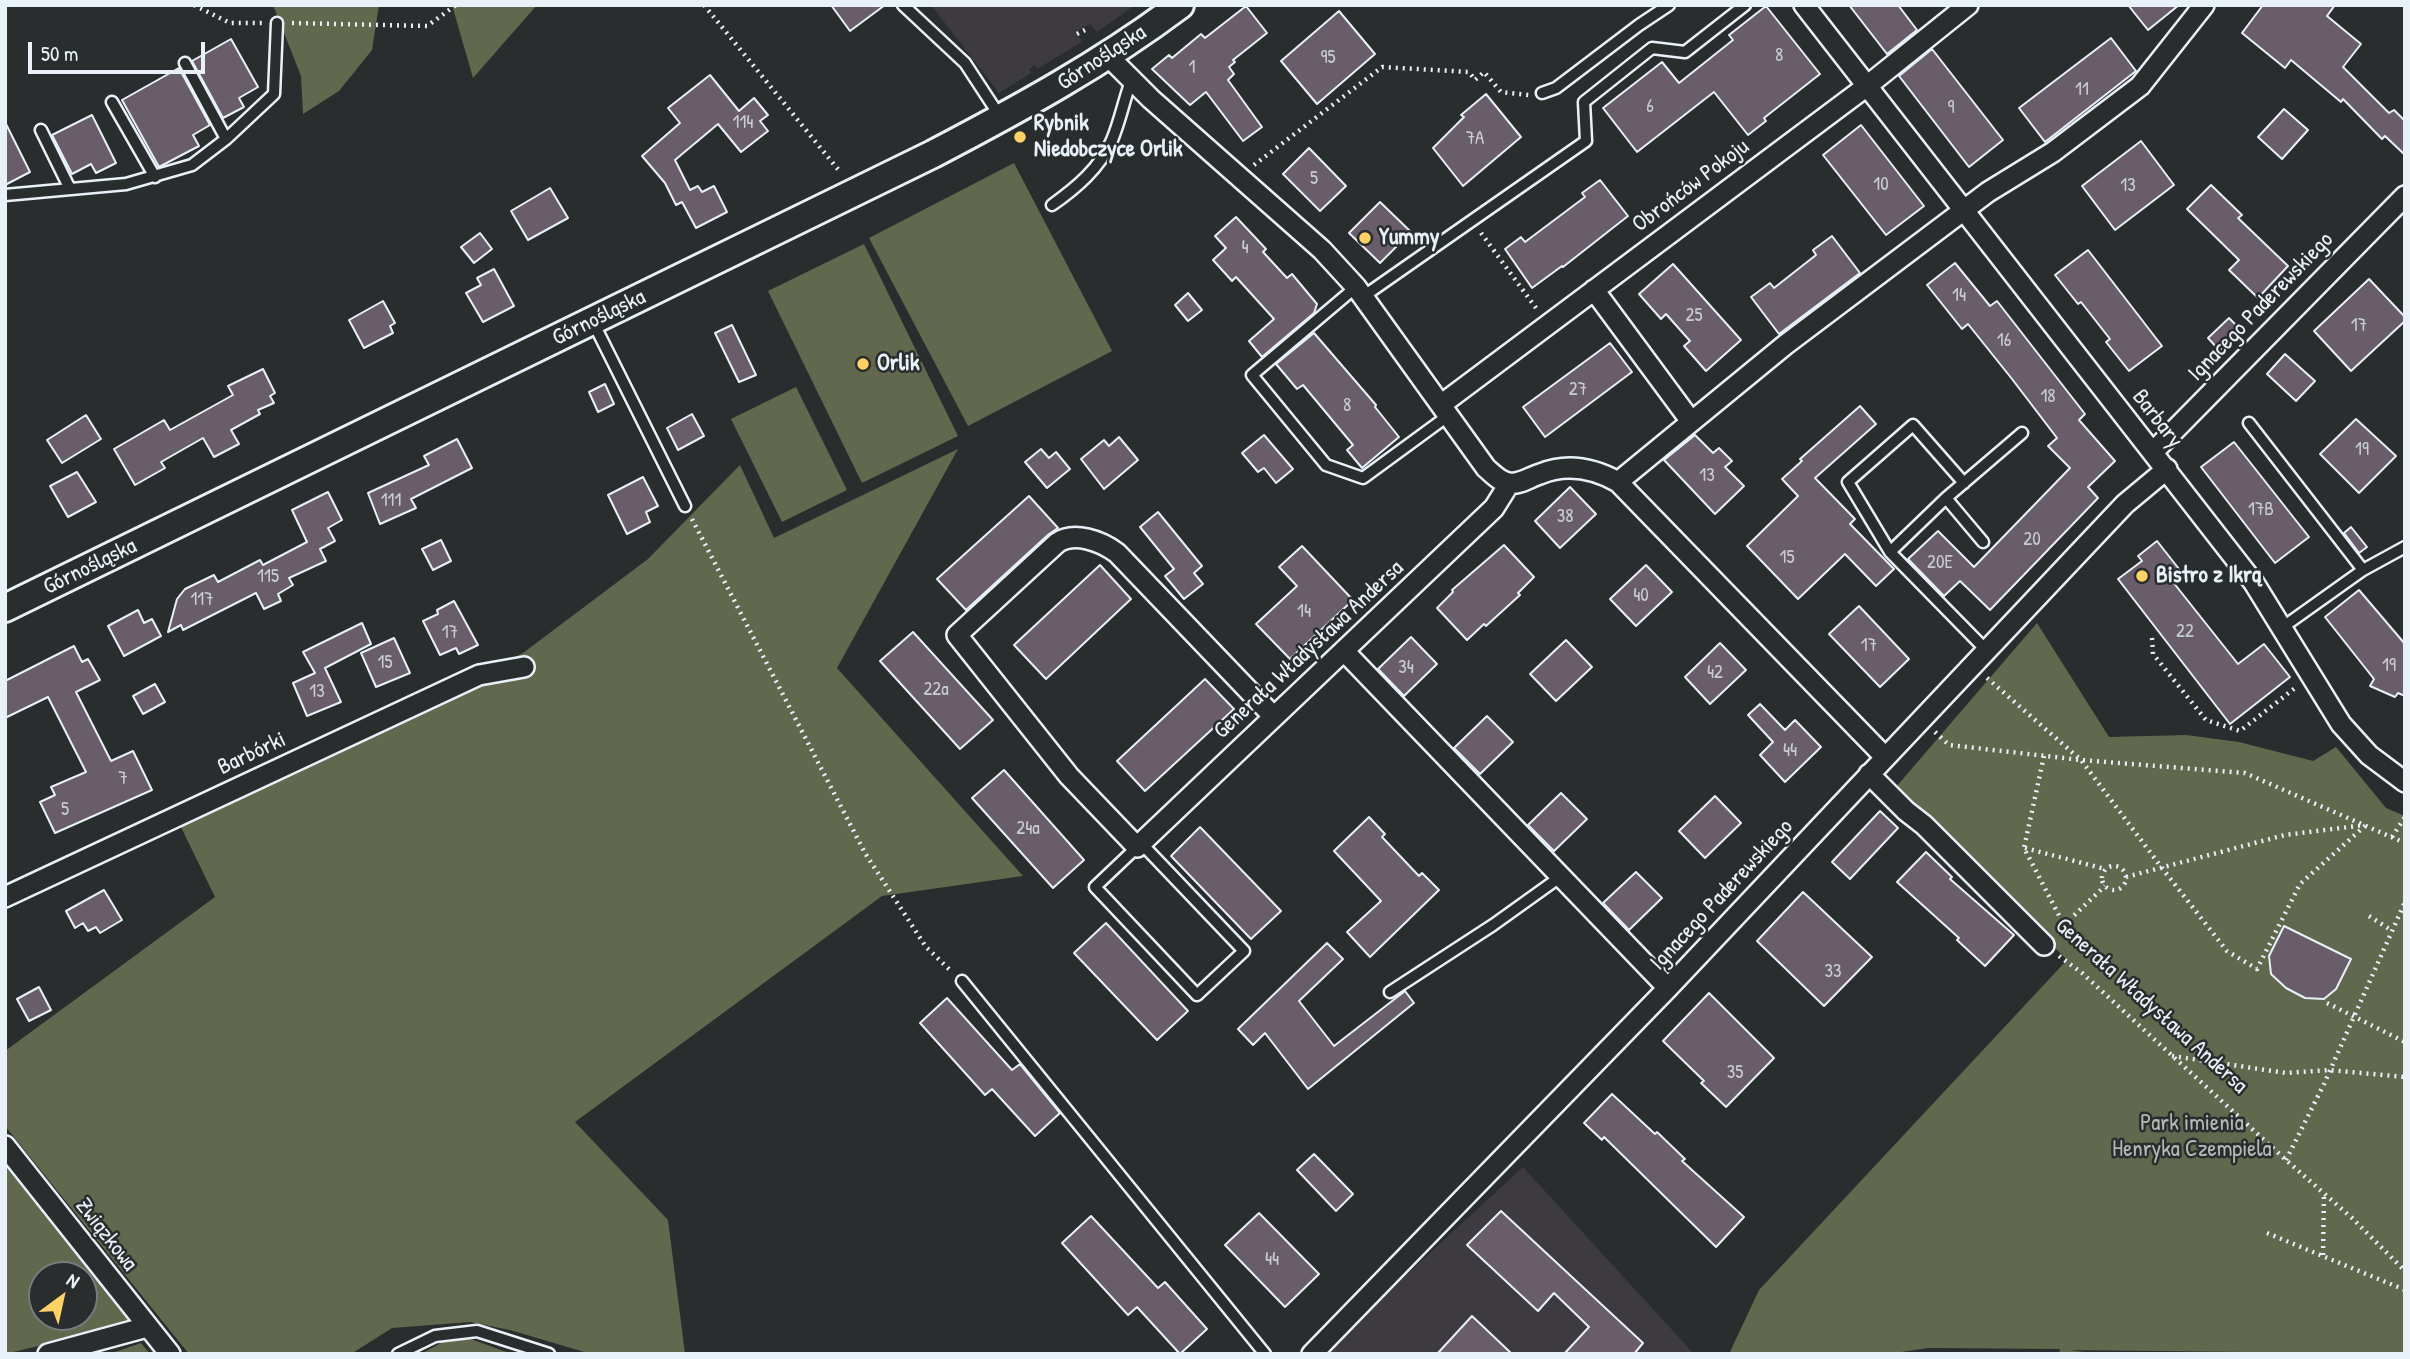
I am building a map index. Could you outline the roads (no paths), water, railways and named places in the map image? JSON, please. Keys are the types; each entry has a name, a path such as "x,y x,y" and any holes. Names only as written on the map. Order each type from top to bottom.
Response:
{"street":[{"name":"Górnośląska","path":"5,608 1002,118 1108,56 1180,5"},
{"name":"Barbary","path":"1804,5 2255,583 2341,724 2386,770 2405,782"},
{"name":"Obrońców Pokoju","path":"1445,410 1594,290 1867,86 1968,5"},
{"path":"1618,482 1785,345 1963,210 2053,152 2140,86 2198,8"},
{"path":"1108,56 1131,81 1322,250 1360,291 1486,468 1501,481 1509,484 1516,484 1548,470 1563,469 1599,471 1618,482 1885,757"},
{"name":"Ignacego Paderewskiego","path":"2153,452 2405,196"},
{"path":"1594,290 1690,421"},
{"name":"Ignacego Paderewskiego","path":"1312,1354 1668,988 2125,504 2167,470"},
{"name":"Generała Władysława Andersa","path":"1139,845 1494,508 1509,484"},
{"path":"1139,845 1069,776 957,635 1057,542 1063,538 1077,537 1102,544 1117,553 1274,717"},
{"path":"1345,652 1668,988"},
{"name":"Barbórki","path":"5,897 479,674 524,667"},
{"name":"Generała Władysława Andersa","path":"1869,774 1924,825 2044,946"},
{"name":"Związkowa","path":"5,1146 170,1354"},
{"path":"48,1354 147,1327"}],"lane":[{"path":"903,5 965,63 1002,118"},
{"path":"1542,93 1556,88 1669,5"},
{"path":"1445,410 1363,478 1326,465 1252,375 1360,291 1473,221 1586,141 1584,102 1652,48 1685,52 1745,5"},
{"path":"5,195 126,184 192,166 226,139 274,94 277,23"},
{"path":"185,63 226,139"},
{"path":"1052,205 1084,180 1106,151 1115,134 1131,81"},
{"path":"112,102 155,177"},
{"path":"41,130 70,189"},
{"path":"593,321 685,506"},
{"path":"2249,423 2363,570"},
{"path":"1964,483 1913,425 1848,482 1890,552 1987,651"},
{"path":"1890,552 1946,498 2022,433"},
{"path":"1946,498 1983,542"},
{"path":"2283,627 2363,570 2405,547"},
{"path":"1139,845 1244,951 1197,995 1095,887 1139,845"},
{"path":"1390,992 1493,925 1560,877"},
{"path":"962,981 1265,1354"},
{"path":"398,1354 435,1336 477,1331 549,1354"}],"place":[{"name":"Rybnik Niedobczyce Orlik","path":"1020,137"},
{"name":"Yummy","path":"1365,238"},
{"name":"Orlik","path":"863,364"},
{"name":"Bistro z Ikrą","path":"2142,576"}],"park label":[{"name":"Park imienia Henryka Czempiela","path":"2192,1137"}]}
